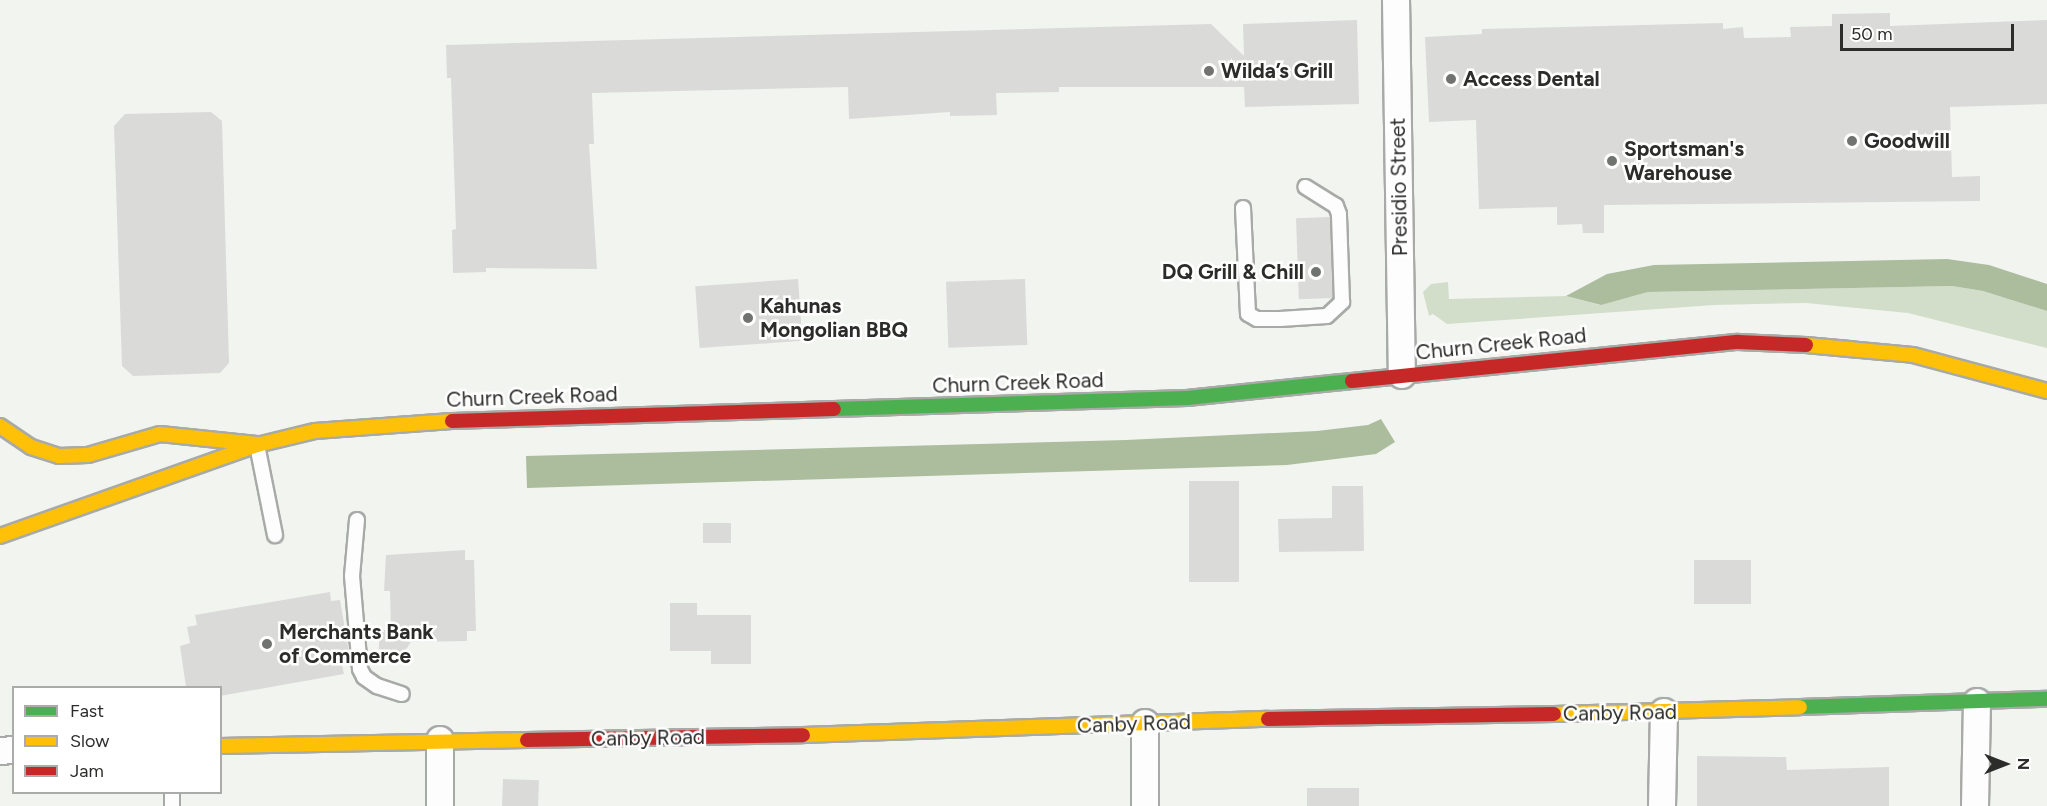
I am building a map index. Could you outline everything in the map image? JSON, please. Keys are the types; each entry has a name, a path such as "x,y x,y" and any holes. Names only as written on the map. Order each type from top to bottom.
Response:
{"main road":[{"name":"Churn Creek Road","path":"0,536 258,444 315,431 385,423 1187,398 1738,342 1851,347 1913,355 2047,391"},
{"path":"0,426 31,447 59,456 88,455 160,434 258,444"},
{"name":"Canby Road","path":"222,746 440,740 935,733 1145,723 1664,712 2047,699"}],"street":[{"name":"Presidio Street","path":"1396,0 1402,375"},
{"path":"1975,806 1977,702"},
{"path":"1662,806 1664,712"},
{"path":"1145,723 1145,806"},
{"path":"440,740 440,806"}],"lane":[{"path":"1243,208 1248,314 1257,319 1327,316 1342,302 1339,214 1336,206 1306,187"},
{"path":"258,444 274,535"},
{"path":"357,520 352,576 360,669 364,677 385,691 402,694"}],"shaded area":[{"path":"1947,259 1989,265 2047,284 2047,311 1983,291 1952,286 1648,292 1601,305 1566,296 1607,274 1654,265"},
{"path":"1448,282 1449,299 1566,296 1600,305 1648,292 1952,286 1983,291 2047,311 2047,348 1908,313 1806,303 1714,305 1447,324 1433,314 1429,316 1423,292 1431,284"},
{"path":"1381,419 1395,442 1376,454 1287,465 527,488 526,456 1126,440 1317,431 1368,425"}],"building":[{"path":"1890,13 1890,26 2047,20 2047,104 1950,107 1952,177 1980,176 1980,201 1604,205 1604,233 1583,233 1582,224 1557,225 1557,207 1479,209 1476,120 1429,122 1425,37 1482,34 1482,29 1723,23 1723,29 1743,27 1744,38 1791,37 1790,27 1832,26 1832,14"},
{"path":"1357,20 1359,104 1245,107 1244,87 1059,87 1059,92 996,93 997,115 950,116 950,112 849,119 848,87 592,93 594,144 589,144 597,269 486,268 486,272 453,273 452,230 456,229 451,78 447,78 446,45 1211,24 1244,56 1243,24"},
{"path":"211,112 222,121 229,363 220,373 133,376 122,366 114,126 125,114"},
{"name":"DQ Grill & Chill","path":"1330,217 1333,298 1299,299 1296,218"},
{"name":"Kahunas Mongolian BBQ","path":"798,279 802,341 700,348 695,286"},
{"path":"1025,279 1027,345 948,348 946,282"},
{"path":"1189,481 1239,481 1239,582 1189,582"},
{"path":"1332,486 1363,486 1364,551 1279,552 1278,519 1332,518"},
{"path":"703,523 731,523 731,543 703,543"},
{"path":"465,550 465,560 474,560 476,631 467,631 467,641 411,642 403,654 379,657 379,630 391,630 390,591 384,591 386,555"},
{"path":"1694,560 1751,560 1751,604 1694,604"},
{"name":"Merchants Bank of Commerce","path":"330,592 331,601 340,600 351,664 342,665 344,674 222,696 222,686 186,686 180,646 190,643 187,627 197,625 195,615"},
{"path":"670,603 697,603 697,615 751,615 751,664 711,664 711,651 670,651"},
{"path":"1697,756 1786,757 1787,770 1889,767 1889,806 1697,806"},
{"path":"503,779 539,780 538,806 502,806"},
{"path":"1307,788 1359,788 1359,806 1307,806"}],"traffic: fast":[{"path":"834,409 1187,398 1352,381"},
{"path":"1800,707 2047,699"}],"traffic: slow":[{"path":"1806,345 1913,355 2047,391"},
{"path":"0,536 257,445 315,431 452,421"},
{"path":"0,426 31,447 59,456 88,455 160,434 256,444"},
{"path":"1554,714 1800,707"},
{"path":"803,735 1268,719"},
{"path":"222,746 527,740"}],"traffic: jam":[{"path":"1352,381 1738,342 1806,345"},
{"path":"452,421 834,409"},
{"path":"1268,719 1554,714"},
{"path":"527,740 803,735"}],"place":[{"name":"Wilda’s Grill","path":"1209,71"},
{"name":"Access Dental","path":"1451,79"},
{"name":"Goodwill","path":"1852,141"},
{"name":"Sportsman's Warehouse","path":"1612,161"},
{"name":"DQ Grill & Chill","path":"1316,272"},
{"name":"Kahunas Mongolian BBQ","path":"748,318"},
{"name":"Merchants Bank of Commerce","path":"267,644"}]}
